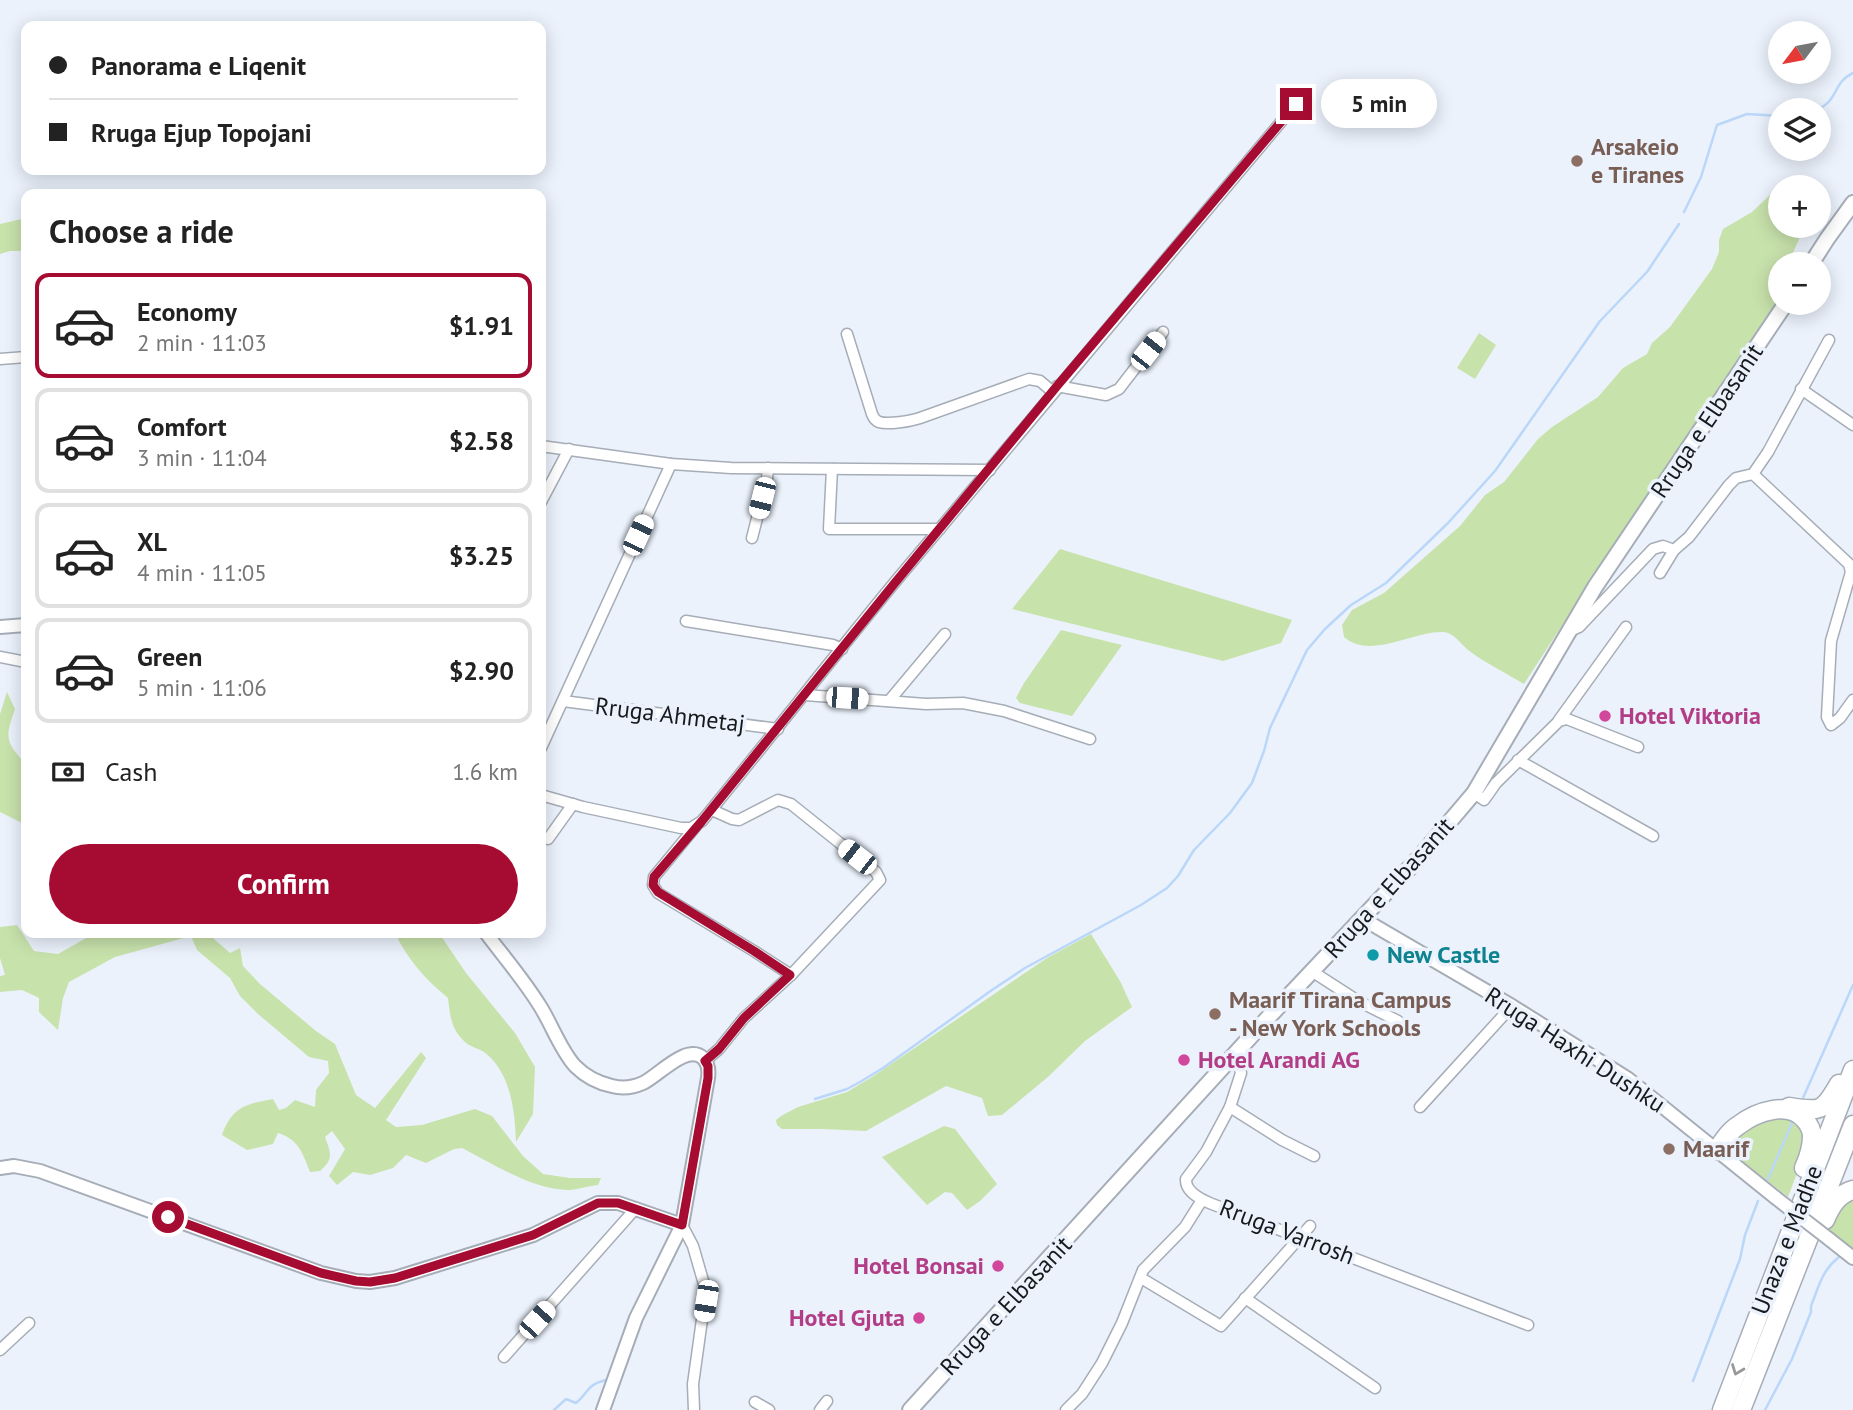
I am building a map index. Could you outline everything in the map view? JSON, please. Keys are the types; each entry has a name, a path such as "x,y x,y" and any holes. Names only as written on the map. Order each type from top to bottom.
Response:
{"highway":[{"path":"1714,1147 1730,1126 1769,1107 1783,1106 1805,1110 1823,1108 1853,1059"},
{"name":"Unaza e Madhe","path":"1722,1410 1853,1070"},
{"path":"1714,1147 1738,1125 1755,1115 1774,1110 1801,1116 1807,1121 1812,1136 1807,1160 1756,1299 1752,1331"},
{"name":"Unaza e Madhe","path":"1741,1410 1853,1125"},
{"path":"1853,1144 1853,1165"},
{"path":"1769,1339 1787,1315 1829,1210 1842,1195 1853,1190"}],"main road":[{"path":"1819,252 1853,203"},
{"name":"Rruga e Elbasanit","path":"910,1410 1232,1057 1427,850 1474,793 1594,587 1778,315"}],"street":[{"path":"790,975 658,892 653,885 654,877 712,810 1055,389 1296,104"},
{"path":"848,334 872,414 880,423 905,422 920,418 1029,379 1055,389 1106,395 1113,393 1119,389 1163,332"},
{"path":"1660,573 1674,550 1689,537 1736,478 1753,474 1768,452 1829,340"},
{"path":"0,359 21,357"},
{"path":"1801,389 1853,425"},
{"path":"546,447 671,464 731,468 990,470"},
{"path":"546,493 569,449"},
{"path":"546,737 671,464"},
{"path":"752,538 768,479 768,468"},
{"path":"832,469 829,529 940,529"},
{"path":"1753,474 1849,565 1851,572 1831,641 1827,717 1831,725 1840,718 1853,700"},
{"path":"1568,631 1579,627 1653,549 1663,546 1674,550"},
{"path":"686,621 833,645 842,649"},
{"path":"0,627 21,625"},
{"path":"1474,793 1484,800 1496,783 1559,721 1626,627"},
{"path":"889,701 945,634"},
{"path":"0,657 21,661"},
{"path":"805,695 926,704 963,703 1004,711 1090,739"},
{"name":"Rruga Ahmetaj","path":"563,701 778,729"},
{"path":"1559,721 1567,719 1638,747"},
{"path":"1518,760 1653,836"},
{"path":"546,796 681,828 696,826"},
{"path":"705,1061 719,1049 744,1018 790,975 880,877 785,801 778,800 739,820 712,810"},
{"path":"548,839 573,804"},
{"name":"Rruga Haxhi Dushku","path":"1363,919 1512,1006 1627,1078 1853,1258"},
{"path":"490,938 538,1003 568,1056 581,1072 589,1077 610,1086 626,1087 642,1083 685,1055 696,1054 708,1066 682,1225 636,1318 603,1410"},
{"path":"1313,972 1358,1001 1398,1021"},
{"path":"1420,1107 1512,1006"},
{"name":"Rruga Varrosh","path":"1232,1057 1241,1073 1230,1107 1206,1152 1185,1181 1187,1188 1202,1200 1528,1325"},
{"path":"1230,1107 1282,1140 1314,1156"},
{"path":"0,1168 14,1166 40,1171 321,1273 356,1281 395,1278 520,1240 598,1203 618,1203 682,1225 693,1246 706,1291 693,1384 694,1410"},
{"path":"1066,1410 1082,1394 1102,1363 1122,1323 1143,1270 1185,1227 1202,1200"},
{"path":"504,1357 636,1209"},
{"path":"1141,1278 1221,1326 1310,1226"},
{"path":"1245,1298 1375,1388"},
{"path":"0,1350 29,1323"},
{"path":"820,1410 827,1401"},
{"path":"755,1402 769,1410"}],"green space":[{"path":"1768,197 1768,238 1800,238 1793,252 1768,252 1768,315 1772,315 1524,684 1475,655 1447,633 1431,633 1392,643 1366,646 1344,637 1342,625 1352,610 1384,593 1460,526 1485,495 1504,482 1538,439 1598,397 1623,368 1647,354 1652,343 1670,327 1712,269 1719,252 1723,229 1752,212"},
{"path":"21,219 21,251 0,254 0,224"},
{"path":"1479,333 1496,345 1475,379 1457,368"},
{"path":"1060,549 1292,620 1281,643 1223,661 1012,609"},
{"path":"1061,630 1122,645 1072,716 1020,703 1016,698"},
{"path":"7,692 15,709 9,727 10,743 21,760 21,822 0,812 0,714"},
{"path":"17,925 21,938 26,938 34,951 58,954 86,938 184,938 115,957 69,982 63,998 58,1030 39,1012 39,998 22,990 0,992 0,976 5,975 0,958 0,927"},
{"path":"1091,934 1120,981 1132,1007 1085,1041 1049,1076 1002,1115 988,1116 982,1098 946,1086 866,1131 782,1129 777,1125 776,1120 798,1107 847,1092 872,1077 1047,958"},
{"path":"192,938 213,938 230,953 240,948 243,966 260,984 335,1044 356,1095 375,1108 421,1052 426,1058 386,1120 396,1127 422,1125 475,1109 492,1116 523,1156 543,1174 570,1178 601,1178 598,1185 570,1190 543,1186 514,1175 462,1148 454,1149 426,1163 406,1155 393,1168 370,1175 353,1172 337,1185 329,1176 345,1149 332,1131 325,1137 330,1152 329,1159 320,1171 310,1172 295,1143 278,1133 273,1144 247,1150 222,1135 230,1118 241,1108 273,1099 279,1110 295,1100 315,1107 316,1090 329,1073 328,1061 309,1057 258,1014 240,996 230,978 197,950"},
{"path":"398,938 442,938 466,973 515,1033 535,1067 533,1114 516,1142 513,1106 500,1070 484,1052 460,1037 452,1022 448,998 432,984 405,952"},
{"path":"1770,1114 1801,1120 1807,1147 1788,1197 1726,1149 1727,1142"},
{"path":"944,1126 955,1129 997,1184 967,1210 952,1193 945,1192 927,1205 882,1157"},
{"path":"1853,1193 1853,1250 1826,1229 1834,1210"}],"waterway":[{"path":"1831,98 1842,81 1853,73"},
{"path":"1684,212 1701,177 1717,125 1747,114 1768,115"},
{"path":"815,1099 860,1082 1025,968 1167,888 1194,850 1230,813 1252,783 1270,728 1307,650 1351,605 1386,583 1448,523 1495,471 1600,321 1647,272 1679,224"},
{"path":"1803,1098 1853,985"},
{"path":"1768,1179 1792,1123"},
{"path":"1693,1381 1740,1259 1745,1235 1758,1201"},
{"path":"1765,1410 1792,1359 1822,1279 1839,1257"},
{"path":"554,1410 566,1399 576,1403 591,1386 606,1380"}],"place":[{"name":"Arsakeio e Tiranes","path":"1577,161"},
{"name":"Hotel Viktoria","path":"1605,716"},
{"name":"New Castle","path":"1373,955"},
{"name":"Maarif Tirana Campus - New York Schools","path":"1215,1014"},
{"name":"Hotel Arandi AG","path":"1184,1060"},
{"name":"Maarif","path":"1669,1149"},
{"name":"Hotel Bonsai","path":"998,1266"},
{"name":"Hotel Gjuta","path":"919,1318"}],"route":[{"path":"168,1217 321,1273 340,1279 370,1282 395,1278 520,1240 598,1203 618,1203 682,1225 708,1078 705,1061 719,1049 737,1025 790,975 658,892 653,885 654,877 1057,386 1296,104"}]}
